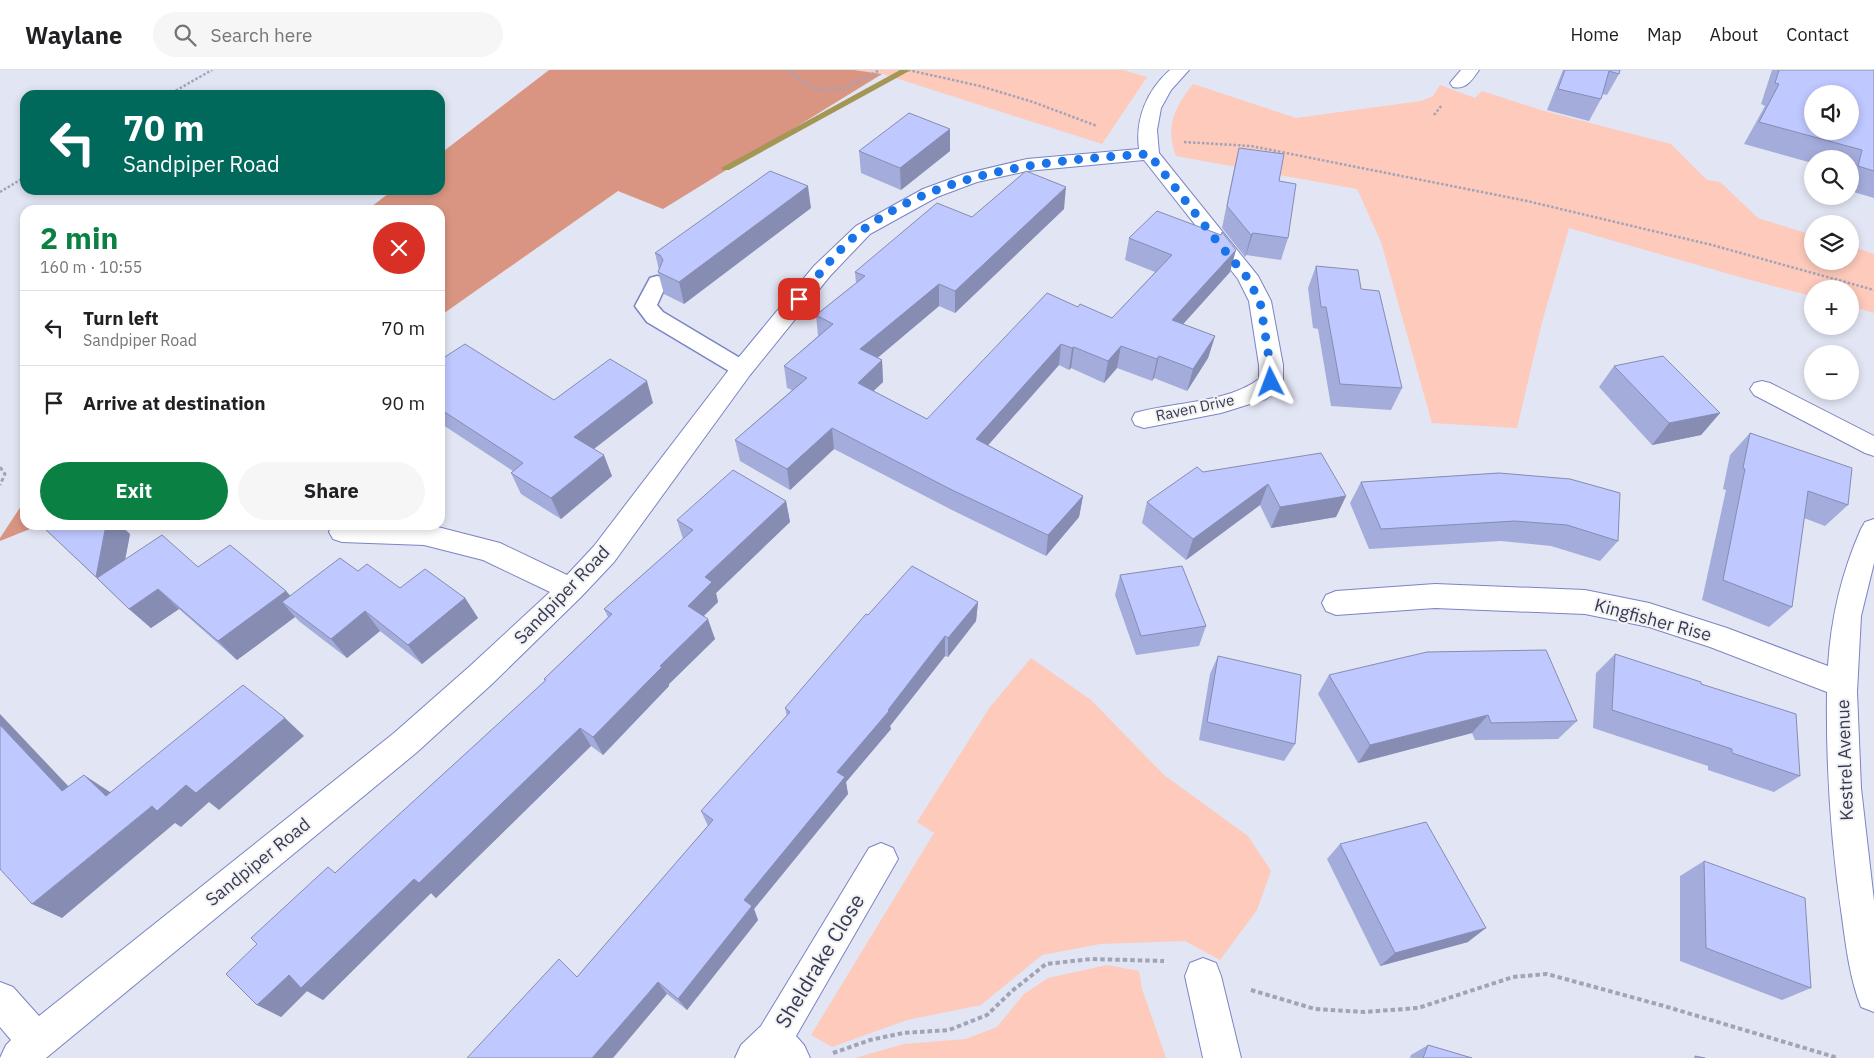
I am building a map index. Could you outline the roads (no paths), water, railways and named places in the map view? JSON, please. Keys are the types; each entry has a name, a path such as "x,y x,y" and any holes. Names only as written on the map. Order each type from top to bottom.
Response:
{"street":[{"path":"1147,146 1155,100 1170,78 1180,70"},
{"name":"Sandpiper Road","path":"28,1050 405,743 481,675 571,589 604,554 742,369 839,252 863,230 930,193 970,178 1027,166 1147,146"},
{"name":"Raven Drive","path":"1144,419 1230,402 1257,393 1271,382 1260,301 1246,276 1216,240 1147,146"},
{"path":"1762,389 1874,447"},
{"name":"Kestrel Avenue","path":"1874,529 1861,558 1847,615 1842,685 1843,765 1850,860 1874,990"},
{"path":"342,532 424,534 490,551 571,589"},
{"name":"Kingfisher Rise","path":"1336,603 1435,596 1585,602 1650,616 1708,635 1842,685"},
{"name":"Sheldrake Close","path":"773,1052 881,859"},
{"path":"1203,976 1222,1058"},
{"path":"0,1000 28,1050"}],"lane":[{"path":"657,283 646,306 655,318 742,369"}],"waterway":[{"path":"726,168 907,70"}]}
